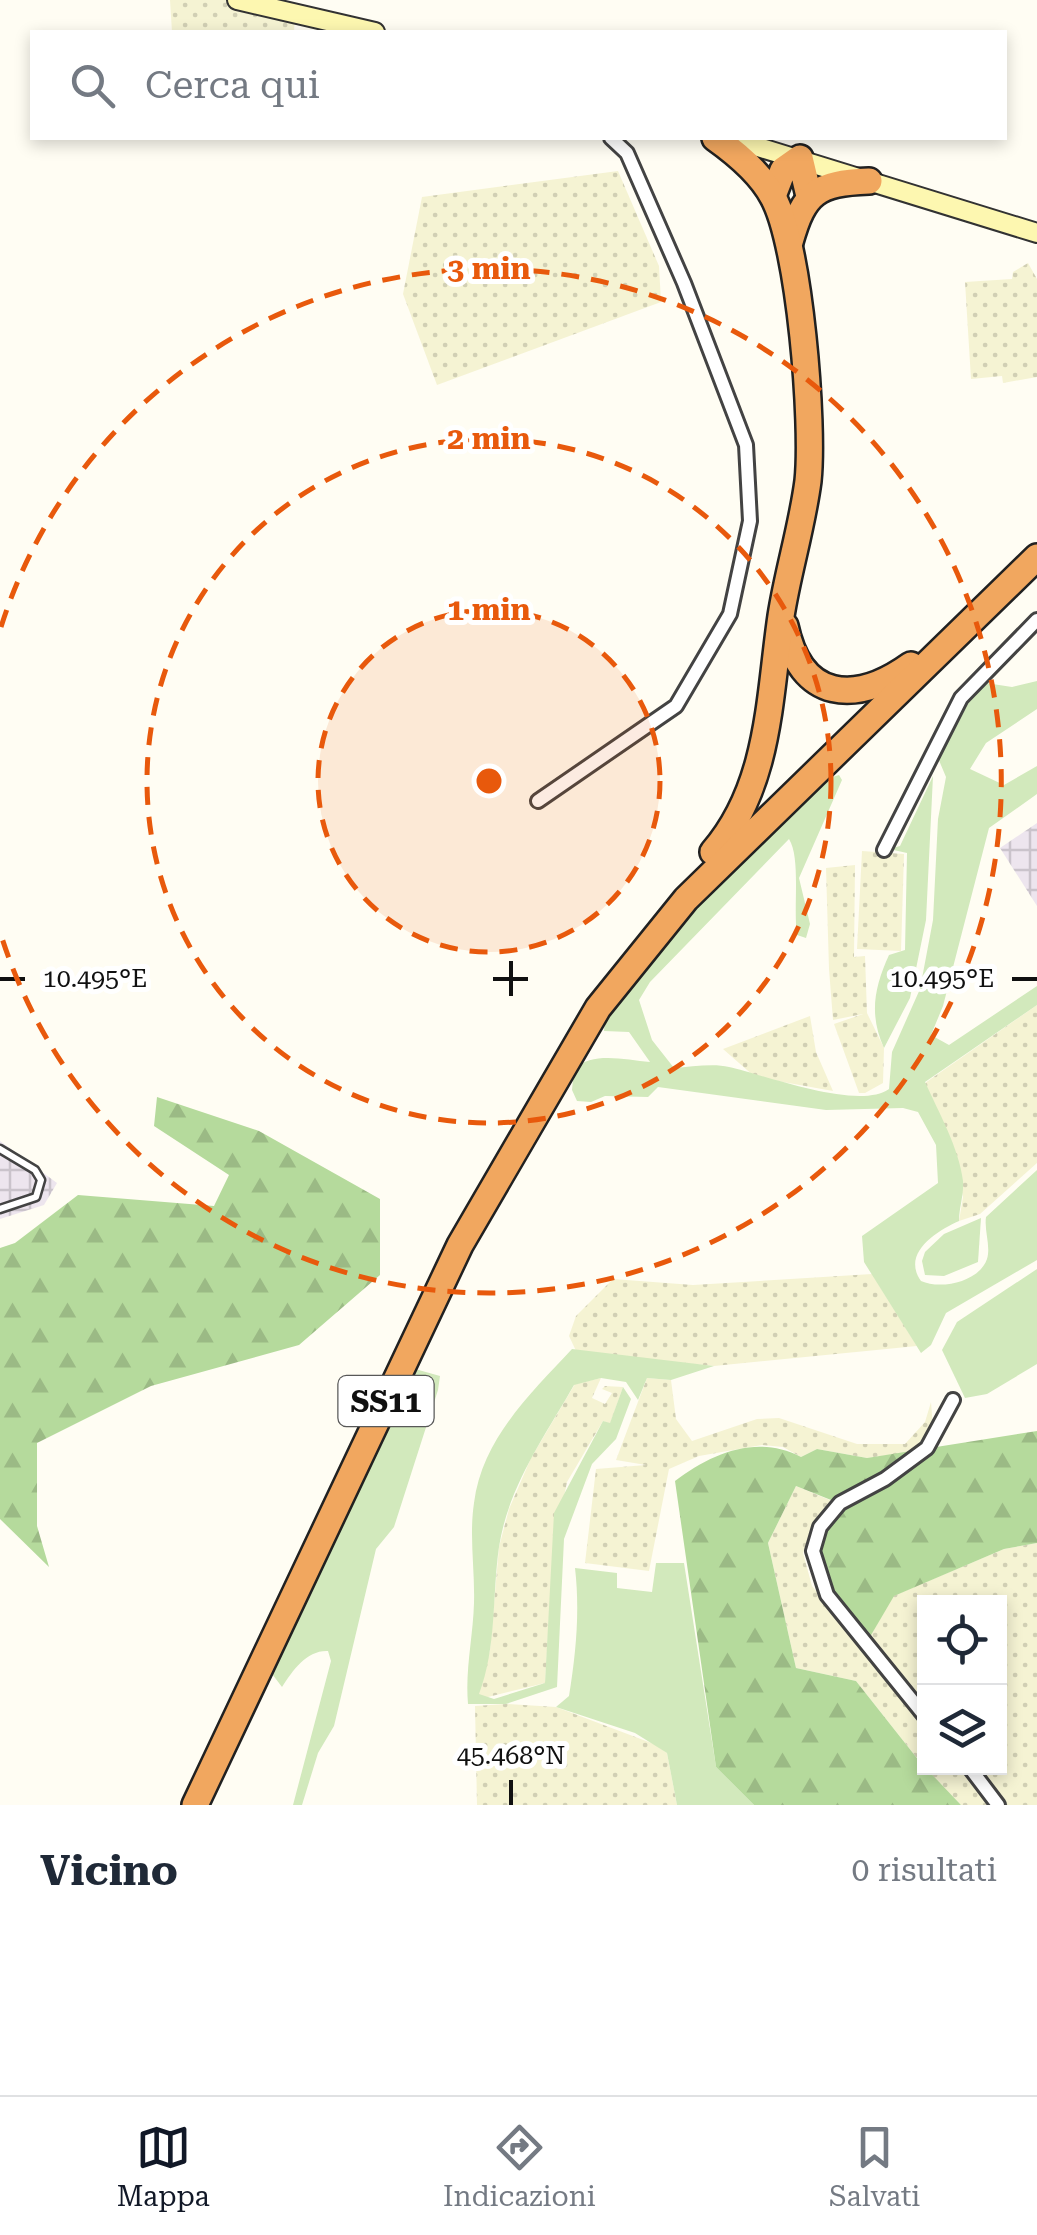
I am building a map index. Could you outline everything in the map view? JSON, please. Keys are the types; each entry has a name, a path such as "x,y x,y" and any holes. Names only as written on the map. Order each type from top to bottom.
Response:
{"highway":[{"path":"598,1008 628,948 744,810 759,769 810,457 790,242 773,196 736,154 718,140"},
{"path":"773,196 783,170 800,158 810,196"},
{"path":"790,242 798,213 810,196 840,182 868,182"},
{"name":"SS11","path":"195,1805 460,1244 598,1008 686,898 1037,558"},
{"path":"782,611 796,662 810,678 848,692 872,688 895,676 966,625"}],"main road":[{"path":"236,0 366,30"},
{"path":"737,140 1037,234"}],"street":[{"path":"538,801 676,706 730,614 750,521 746,445 684,283 626,153 613,140"},
{"path":"884,850 961,698 1037,620"},
{"path":"917,1705 827,1595 813,1550 820,1526 840,1503 885,1479 927,1448 954,1400"},
{"path":"975,1775 998,1805"}],"lane":[{"path":"0,1149 36,1170 42,1180 36,1196 0,1209"}],"shaded area":[{"path":"170,0 237,0 295,12 294,30 172,30"},
{"path":"618,171 659,266 661,302 437,385 403,294 422,197"},
{"path":"1028,263 1037,279 1037,377 1003,383 1002,376 971,379 965,282 1012,279 1013,272"},
{"path":"1037,823 1037,906 1000,848"},
{"path":"862,851 904,854 901,951 857,949"},
{"path":"855,865 854,957 865,956 867,1013 884,1048 883,1083 865,1093 859,1093 834,1024 863,1014 833,1020 829,969 826,868"},
{"path":"1037,1005 1037,1163 980,1214 959,1221 963,1197 952,1145 925,1083"},
{"path":"810,1016 816,1052 833,1091 755,1077 723,1049"},
{"path":"0,1141 57,1183 44,1205 0,1219"},
{"path":"872,1274 917,1346 714,1366 577,1353 569,1336 576,1316 613,1279 693,1285"},
{"path":"601,1378 592,1398 605,1404 612,1393 602,1389 605,1386 623,1387 610,1424 603,1421 567,1482 553,1551 545,1683 484,1698 478,1694 490,1650 499,1547 509,1509 531,1458 575,1384"},
{"path":"647,1378 671,1380 676,1419 692,1441 757,1419 779,1418 857,1444 905,1444 925,1422 931,1402 933,1428 919,1451 867,1458 817,1449 801,1457 783,1447 762,1445 699,1456 669,1469 649,1571 585,1563 596,1469 646,1465 616,1460"},
{"path":"796,1486 837,1503 816,1524 803,1553 812,1586 917,1711 917,1758 856,1681 796,1668 768,1543"},
{"path":"1037,1543 1037,1805 1004,1805 981,1775 1007,1775 1007,1595 917,1595 917,1700 867,1642 893,1596 1004,1549"},
{"path":"475,1706 556,1707 654,1744 667,1753 677,1805 477,1805"},
{"path":"932,1775 972,1775 994,1805 961,1805"}],"green space":[{"path":"1037,681 1037,709 986,743 970,769 1004,785 1037,766 1037,794 989,828 943,1006 931,1035 949,1045 1037,986 1037,1005 925,1082 953,1143 963,1186 959,1221 924,1244 915,1261 921,1281 929,1284 959,1282 976,1273 988,1254 986,1217 1037,1170 1037,1260 946,1313 931,1345 921,1353 864,1262 862,1236 938,1183 936,1145 918,1112 903,1108 826,1110 658,1087 648,1097 605,1096 591,1102 577,1101 572,1090 574,1069 600,1058 650,1062 629,1032 604,1031 605,1019 691,914 829,778 839,775 842,780 799,878 810,924 806,938 797,935 795,858 789,839 650,982 639,1000 652,1040 674,1068 723,1066 834,1094 875,1095 889,1089 892,1052 920,989 933,920 938,819 946,777 938,758 964,704 986,683 1012,687"},
{"path":"933,776 926,920 910,998 884,1048 876,1024 877,990 889,955 905,950 907,853 889,849 900,846"},
{"path":"157,1097 259,1131 380,1199 380,1275 299,1345 151,1386 37,1443 37,1526 49,1567 0,1519 0,1248 15,1243 78,1195 214,1206 229,1175 154,1126"},
{"path":"981,1218 978,1262 944,1276 925,1275 925,1252 944,1234"},
{"path":"1037,1269 1037,1364 987,1394 965,1398 942,1350 957,1322"},
{"path":"572,1349 714,1366 671,1380 647,1378 638,1400 626,1382 601,1378 574,1385 510,1504 499,1547 489,1658 479,1694 494,1699 545,1683 554,1513 603,1421 610,1423 623,1387 631,1399 616,1439 592,1464 564,1539 557,1687 506,1704 468,1704 474,1603 473,1515 479,1480 487,1458 511,1419"},
{"path":"408,1367 440,1376 438,1390 394,1527 376,1549 334,1726 318,1753 302,1805 293,1805 331,1661 328,1651 307,1657 282,1687 266,1666"},
{"path":"1037,1431 1037,1543 1004,1549 894,1596 867,1642 831,1592 821,1560 822,1543 846,1506 796,1486 768,1543 796,1668 856,1681 917,1758 917,1775 932,1775 961,1805 754,1805 716,1767 675,1481 704,1462 752,1447 784,1450 801,1457 817,1449 867,1458"},
{"path":"656,1563 684,1563 716,1767 754,1805 677,1805 667,1753 635,1733 556,1707 569,1696 577,1616 575,1568 617,1573 617,1588 652,1592"}]}
